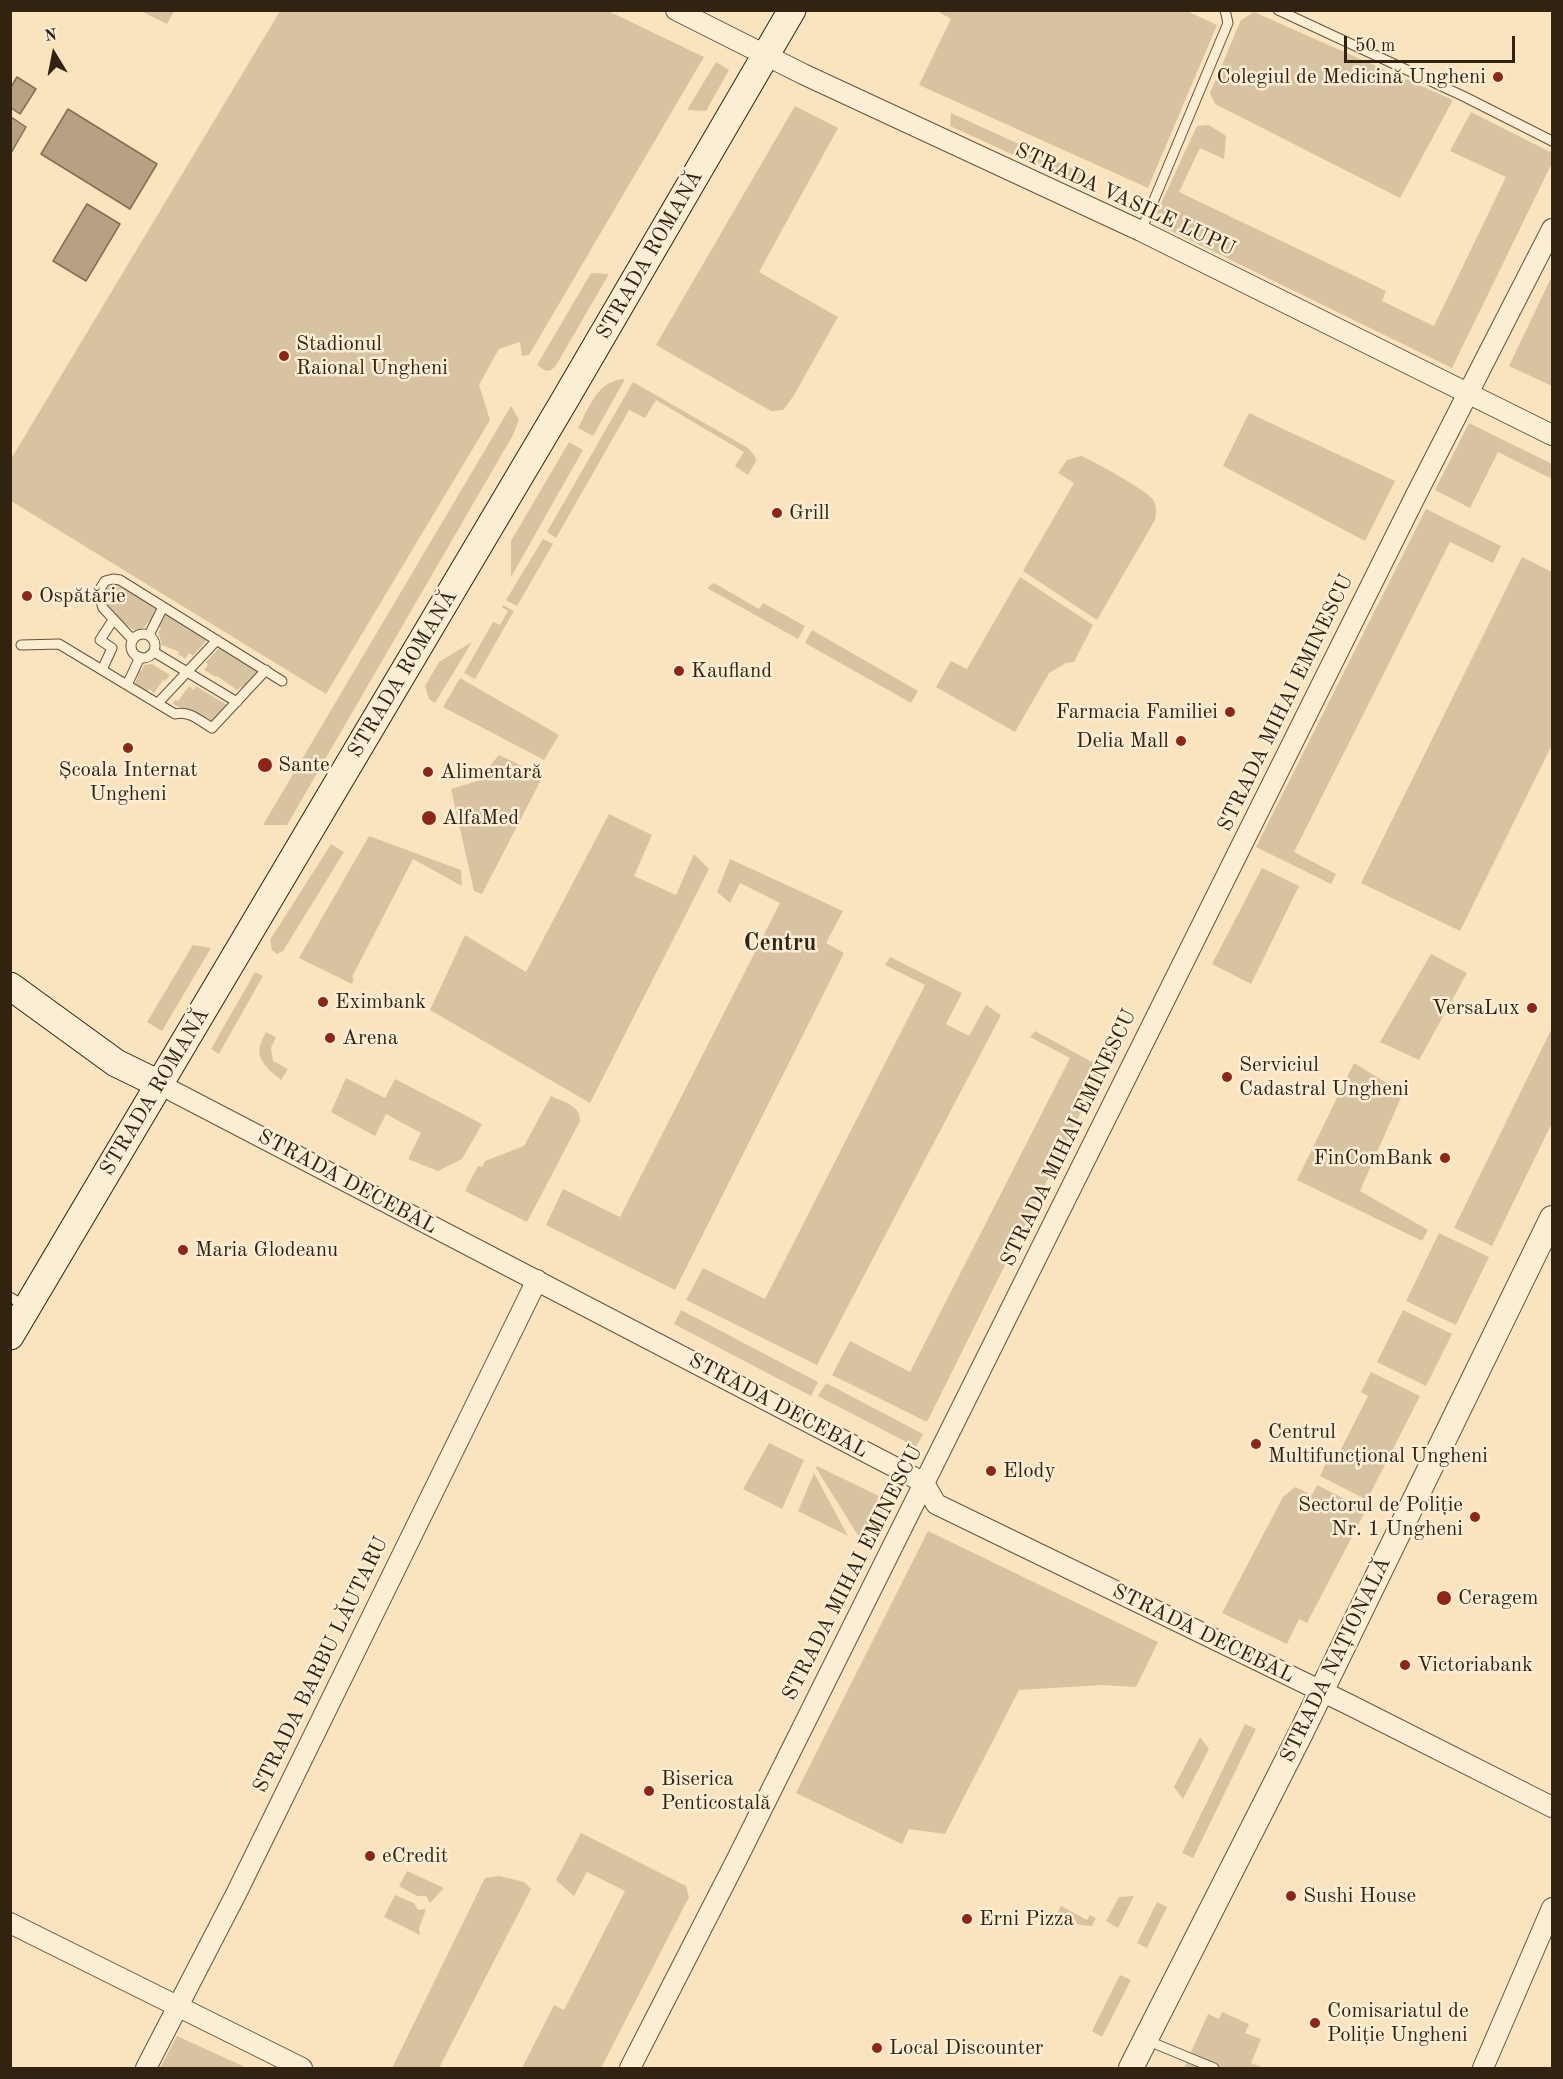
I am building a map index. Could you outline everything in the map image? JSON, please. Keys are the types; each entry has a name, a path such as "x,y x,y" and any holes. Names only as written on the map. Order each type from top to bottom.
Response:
{"main road":[{"name":"STRADA ROMANĂ","path":"10,1336 19,1302 159,1084 610,324 792,10"},
{"name":"STRADA DECEBAL","path":"10,986 116,1063 159,1084"}],"street":[{"name":"STRADA VASILE LUPU","path":"676,10 934,136 1141,231 1552,435"},
{"name":"STRADA MIHAI EMINESCU","path":"630,2068 737,1859 1467,394 1552,230"},
{"name":"STRADA DECEBAL","path":"159,1084 924,1483 936,1504 1552,1807"},
{"name":"STRADA NAȚIONALĂ","path":"1131,2068 1321,1692 1552,1218"},
{"name":"STRADA BARBU LĂUTARU","path":"146,2068 241,1884 537,1280"},
{"path":"1483,2068 1552,1908"},
{"path":"10,1923 302,2068"}],"lane":[{"path":"1141,231 1228,23 1225,10"},
{"path":"1278,10 1465,97 1552,141"},
{"path":"133,640 113,620 99,599 98,592 105,581 120,580 282,681"},
{"path":"149,635 163,607"},
{"path":"102,670 112,648 99,640 113,620"},
{"path":"140,634 149,635 155,643 154,652 140,657 132,650 133,640 140,634"},
{"path":"158,704 217,640"},
{"path":"21,645 59,644 175,714 188,713 212,728 266,670"},
{"path":"154,652 237,702"},
{"path":"127,685 140,657"},
{"path":"1146,2040 1214,2068"}],"shaded area":[{"path":"144,10 174,11 167,24 143,12"},
{"name":"Stadionul Raional Ungheni","path":"280,11 608,11 704,57 529,355 522,356 520,342 499,349 479,385 490,420 326,694 11,501 11,459"},
{"path":"937,11 1187,11 1217,25 1148,188 919,85 951,19"},
{"path":"1254,12 1453,100 1400,198 1215,104 1210,93 1241,20"},
{"path":"716,62 729,70 706,111 687,110"},
{"path":"17,77 36,89 20,114 11,108 11,87"},
{"path":"795,106 838,128 759,272 838,317 793,397 783,410 771,411 656,345"},
{"path":"68,109 157,164 130,209 41,154"},
{"path":"1471,112 1552,153 1552,163 1452,368 1159,225 1157,212 1197,126 1209,125 1226,136 1224,159 1200,148 1179,192 1386,291 1382,301 1434,326 1506,177 1450,151"},
{"path":"951,113 1089,176 1084,187 950,126"},
{"path":"11,117 26,127 11,153"},
{"path":"87,204 120,224 86,281 53,261"},
{"path":"591,273 609,274 555,367 546,371 537,365"},
{"path":"1552,278 1552,386 1509,366"},
{"path":"625,379 593,436 578,428 595,396 607,384"},
{"path":"633,382 748,448 756,461 748,475 735,466 744,452 656,400 645,418 629,410 556,538 547,532"},
{"path":"511,406 519,420 513,435 287,825 263,825"},
{"path":"1249,413 1395,481 1365,541 1223,466"},
{"path":"1469,423 1552,464 1552,479 1498,452 1470,508 1435,490"},
{"path":"569,442 583,450 511,577 511,541"},
{"path":"1081,456 1142,491 1154,501 1156,508 1155,520 1097,620 1023,571 1074,483 1058,473 1067,460"},
{"path":"1426,509 1501,546 1493,563 1450,542 1294,852 1336,874 1331,884 1256,847"},
{"path":"543,539 553,544 517,606 506,600"},
{"path":"1522,557 1552,572 1552,745 1460,931 1361,883"},
{"path":"1020,577 1093,625 1074,662 1066,663 1049,673 1015,732 936,687 951,661 967,669"},
{"path":"714,583 759,609 763,603 805,626 798,639 707,588"},
{"path":"115,584 157,607 151,623 148,622 145,627 133,630 129,626 126,628 116,618 104,599 107,588"},
{"path":"503,605 514,611 475,679 464,673 493,622 500,625 508,611 502,607"},
{"path":"167,613 206,638 207,640 193,656 189,653 185,659 178,654 179,652 162,645 158,633 161,628 158,626"},
{"path":"812,630 918,691 911,703 805,643"},
{"path":"472,642 435,703 429,699 425,686 439,662"},
{"path":"220,647 259,670 259,673 243,689 241,687 237,690 204,670 208,665 206,662"},
{"path":"152,664 170,675 165,681 163,680 154,693 149,689 147,693 135,685 139,670 142,671 144,665"},
{"path":"460,678 559,735 544,760 443,707"},
{"path":"189,686 194,690 196,686 227,707 213,722 210,722 187,708 173,704"},
{"path":"499,755 543,776 482,894 474,891 451,789 477,781"},
{"path":"609,814 652,835 634,876 676,895 694,854 709,869 590,1103 430,1010 465,935 526,972"},
{"path":"369,836 461,870 462,886 413,859 352,977 354,978 352,984 299,958"},
{"path":"331,844 344,852 283,951 277,954 272,950 270,940"},
{"path":"730,859 843,911 826,943 844,953 675,1290 546,1225 563,1189 620,1217 780,903 740,883 730,903 717,892"},
{"path":"1262,868 1299,886 1251,984 1212,964"},
{"path":"193,945 211,948 162,1031 147,1022"},
{"path":"1431,954 1467,973 1419,1060 1380,1042"},
{"path":"890,957 962,993 946,1024 969,1036 986,1005 1001,1015 817,1365 686,1300 703,1268 765,1299 925,985 885,965"},
{"path":"255,972 263,976 219,1054 211,1049"},
{"path":"1552,1028 1552,1123 1492,1246 1454,1228"},
{"path":"1035,1031 1103,1068 927,1422 832,1375 850,1341 910,1372 1070,1058 1030,1037"},
{"path":"266,1032 276,1037 271,1048 273,1061 288,1069 281,1080 261,1059 260,1047"},
{"path":"1354,1063 1403,1093 1360,1191 1428,1230 1422,1241 1297,1180"},
{"path":"346,1078 385,1098 395,1079 482,1124 462,1159 438,1171 408,1159 421,1133 386,1114 375,1136 331,1112"},
{"path":"551,1096 566,1102 578,1111 580,1121 527,1222 465,1191 478,1166 482,1167 485,1161 524,1146"},
{"path":"1439,1233 1489,1257 1456,1325 1406,1301"},
{"path":"681,1310 818,1382 811,1396 674,1324"},
{"path":"1403,1310 1452,1334 1426,1386 1377,1362"},
{"path":"1371,1372 1420,1396 1367,1500 1320,1476 1331,1452 1338,1455 1368,1396 1361,1392"},
{"path":"826,1383 923,1434 916,1447 818,1396"},
{"path":"769,1443 804,1460 782,1509 743,1489"},
{"path":"817,1466 889,1501 868,1543 857,1534 816,1468"},
{"path":"814,1473 848,1536 798,1511"},
{"path":"1317,1485 1366,1510 1307,1623 1299,1619 1287,1644 1222,1613 1283,1497 1295,1487 1312,1495"},
{"path":"928,1531 1158,1642 1136,1687 1101,1685 1019,1690 945,1834 909,1829 902,1844 796,1793"},
{"path":"1245,1724 1256,1729 1193,1858 1182,1853"},
{"path":"1200,1737 1209,1749 1183,1799 1174,1787"},
{"path":"581,1833 686,1886 689,1897 601,2068 522,2068 554,2005 564,2010 625,1891 587,1872 574,1896 556,1880"},
{"path":"407,1871 444,1888 430,1903 426,1896 417,1896 399,1886"},
{"path":"499,1876 524,1882 531,1889 439,2068 392,2068 485,1878"},
{"path":"395,1895 414,1903 418,1910 426,1909 419,1929 420,1935 384,1917"},
{"path":"1134,1896 1118,1928 1106,1921 1119,1897"},
{"path":"1157,1902 1167,1907 1147,1948 1137,1943"},
{"path":"1061,1906 1087,1920 1090,1915 1096,1918 1092,1926 1080,1925 1057,1914"},
{"path":"1120,1975 1131,1980 1102,2037 1092,2031"},
{"path":"1222,2012 1249,2024 1245,2033 1261,2039 1251,2063 1264,2068 1184,2068 1208,2014 1219,2019"},
{"path":"177,2036 247,2068 160,2068"}],"place":[{"name":"Colegiul de Medicină Ungheni","path":"1498,77"},
{"name":"Stadionul Raional Ungheni","path":"284,356"},
{"name":"Grill","path":"777,513"},
{"name":"Ospătărie","path":"27,596"},
{"name":"Kaufland","path":"679,671"},
{"name":"Farmacia Familiei","path":"1230,712"},
{"name":"Delia Mall","path":"1181,741"},
{"name":"Școala Internat Ungheni","path":"128,748"},
{"name":"Sante","path":"265,765"},
{"name":"Alimentară","path":"428,772"},
{"name":"AlfaMed","path":"429,818"},
{"name":"Eximbank","path":"323,1002"},
{"name":"VersaLux","path":"1532,1008"},
{"name":"Arena","path":"330,1038"},
{"name":"Serviciul Cadastral Ungheni","path":"1227,1077"},
{"name":"FinComBank","path":"1445,1158"},
{"name":"Maria Glodeanu","path":"183,1250"},
{"name":"Centrul Multifuncțional Ungheni","path":"1256,1444"},
{"name":"Elody","path":"991,1471"},
{"name":"Sectorul de Poliție Nr. 1 Ungheni","path":"1475,1517"},
{"name":"Ceragem","path":"1444,1598"},
{"name":"Victoriabank","path":"1405,1665"},
{"name":"Biserica Penticostală","path":"649,1791"},
{"name":"eCredit","path":"370,1856"},
{"name":"Sushi House","path":"1291,1896"},
{"name":"Erni Pizza","path":"967,1919"},
{"name":"Comisariatul de Poliție Ungheni","path":"1315,2023"},
{"name":"Local Discounter","path":"877,2048"}],"district":[{"name":"Centru","path":"780,944"}]}
